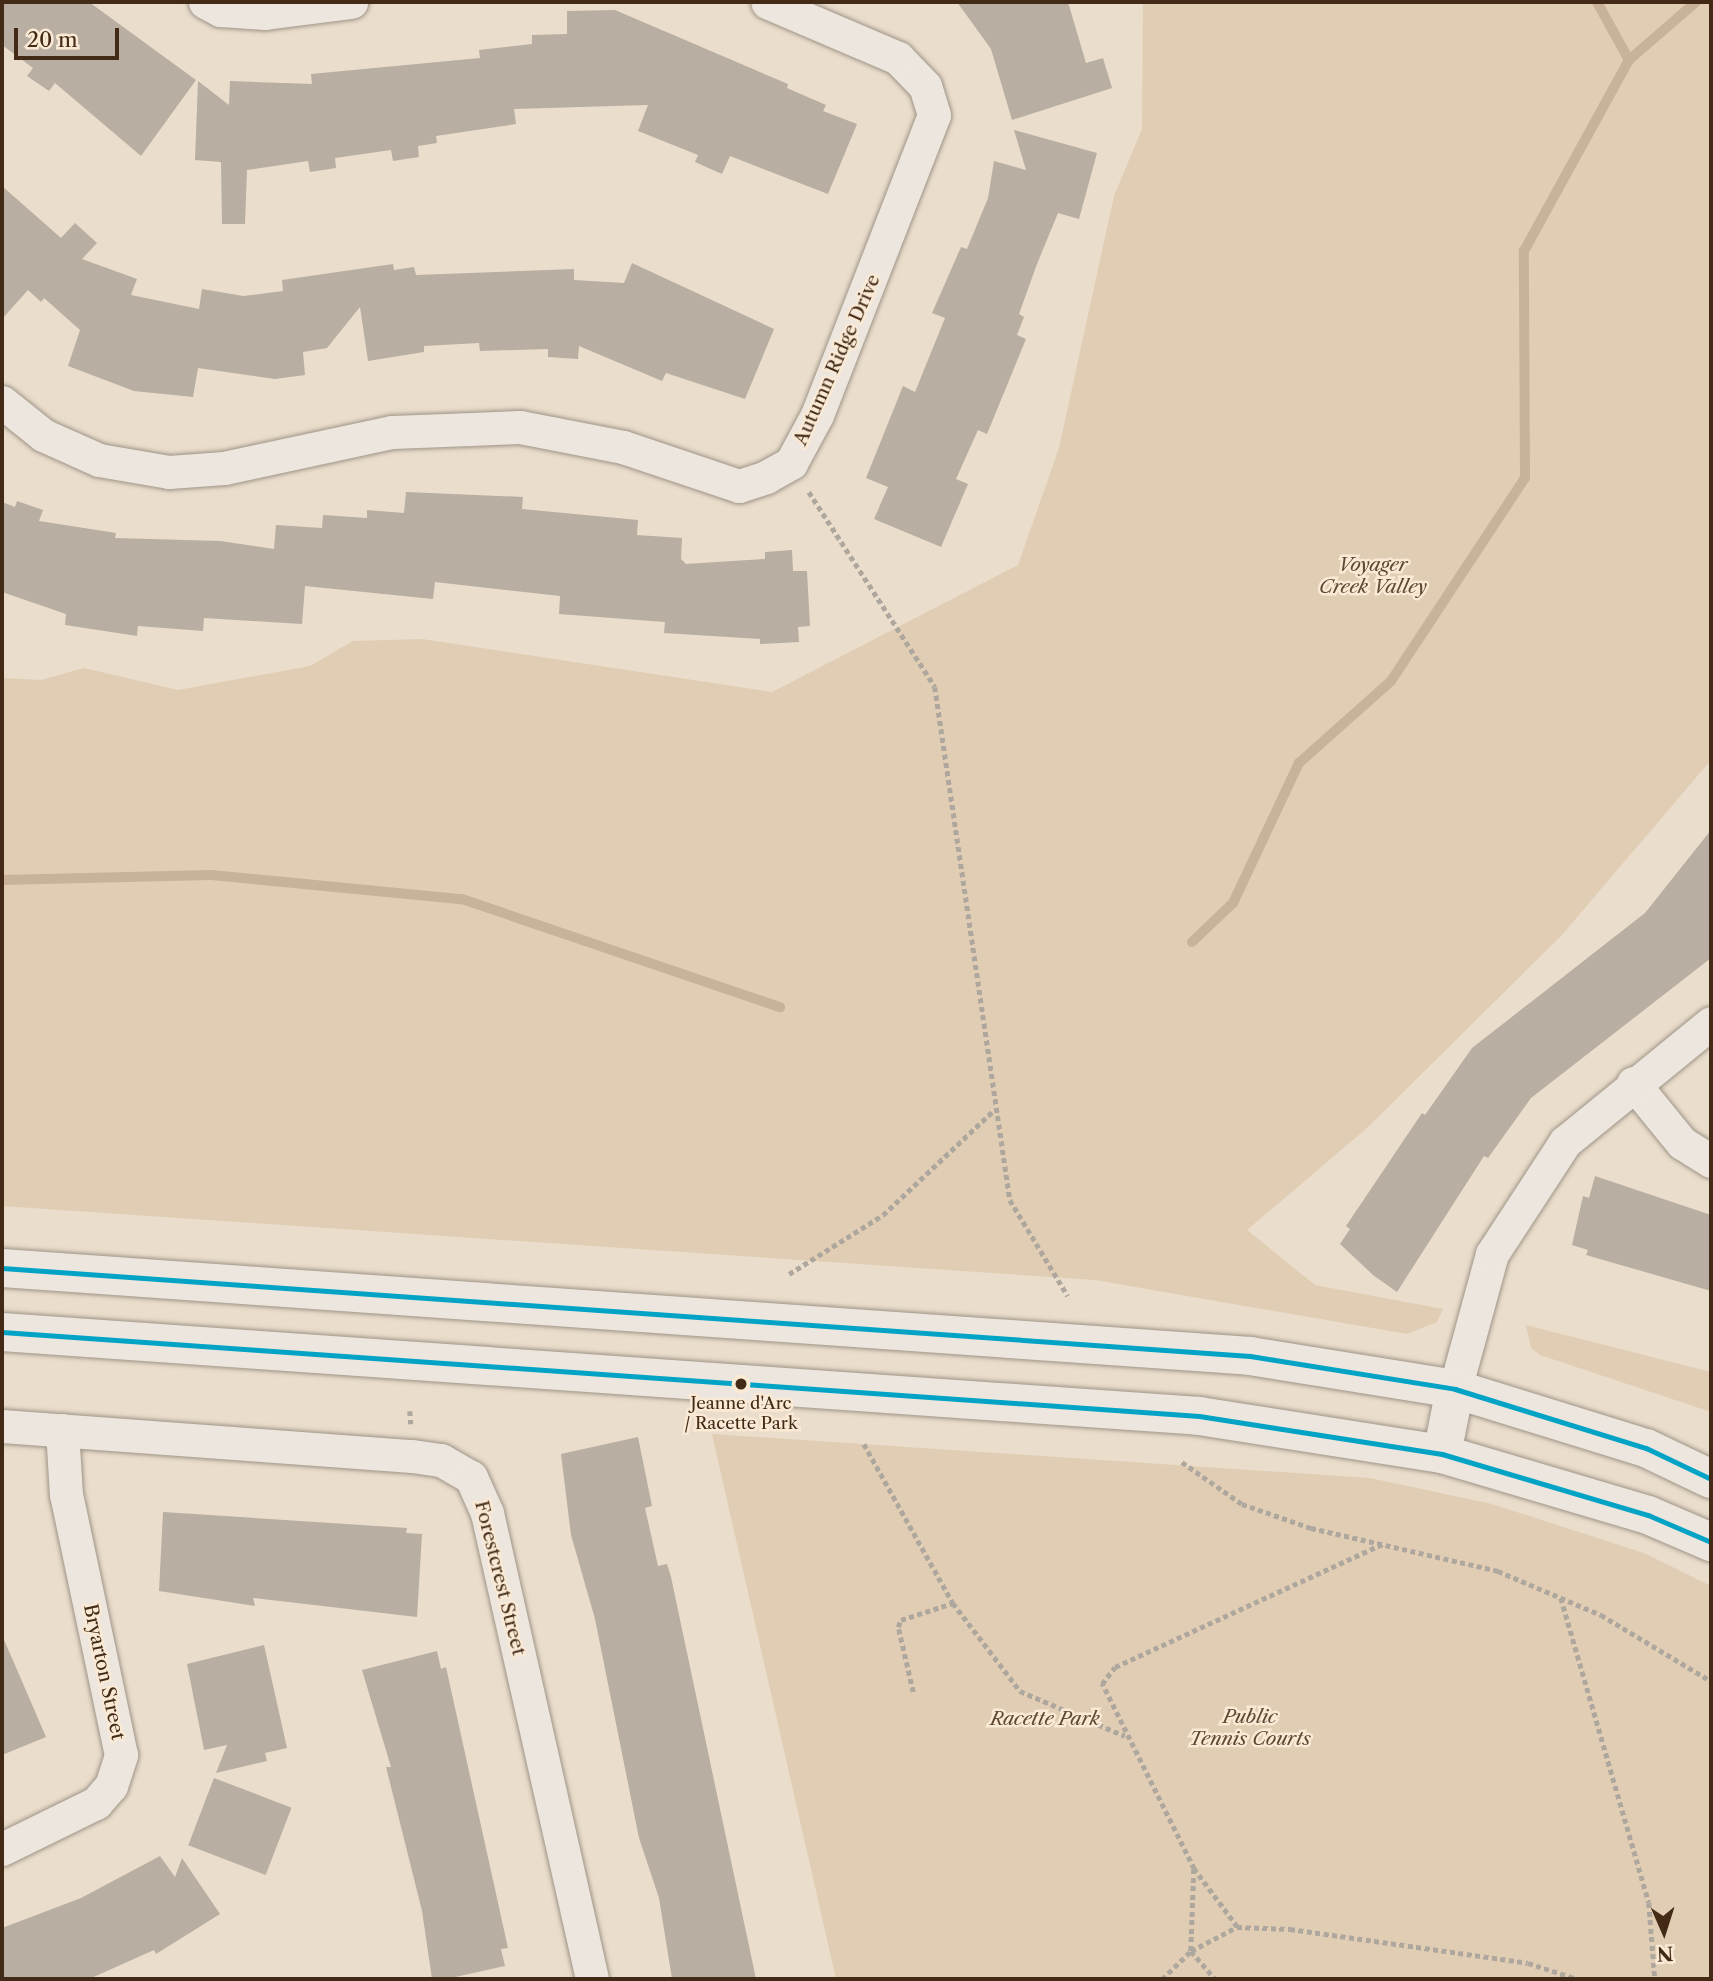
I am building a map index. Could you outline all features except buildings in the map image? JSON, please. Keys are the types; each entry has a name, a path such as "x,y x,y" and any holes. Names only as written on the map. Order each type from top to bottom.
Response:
{"main road":[{"path":"2,1268 1250,1356 1455,1390 1646,1448 1711,1479"},
{"path":"2,1332 1199,1416 1442,1454 1648,1515 1711,1542"},
{"path":"1442,1454 1455,1390"}],"street":[{"path":"205,2 220,10 265,13 351,2"},
{"name":"Autumn Ridge Drive","path":"2,402 43,435 99,460 169,472 224,468 392,432 462,427 562,433 623,447 740,486 791,463 817,415 934,115 925,86 898,58 767,2"},
{"path":"1455,1390 1492,1254 1565,1142 1633,1083 1711,1023"},
{"path":"1633,1083 1682,1143 1711,1161"},
{"name":"Forestcrest Street","path":"2,1426 412,1456 441,1460 471,1477 487,1514 592,1979"},
{"name":"Bryarton Street","path":"2,1849 96,1803 111,1786 121,1755 66,1495 62,1430"}],"path":[{"path":"791,463 935,687 993,1112 1010,1200 1068,1296"},
{"path":"789,1274 883,1215 993,1112"},
{"path":"864,1444 953,1603 1020,1692 1126,1737"},
{"path":"1182,1462 1242,1504 1311,1528 1498,1571 1601,1615 1711,1681"},
{"path":"1237,1927 1194,1868 1126,1737 1102,1684 1115,1667 1385,1543"},
{"path":"1560,1597 1649,1903 1655,1979"},
{"path":"913,1692 898,1627 901,1620 953,1603"},
{"path":"1194,1868 1191,1951 1215,1979"},
{"path":"1162,1979 1191,1951 1237,1927 1290,1929 1528,1963 1577,1979"}],"green space":[{"name":"Voyager Creek Valley","path":"1143,2 1711,2 1711,760 1561,936 1366,1129 1247,1230 1315,1285 1443,1309 1437,1322 1407,1334 1095,1280 2,1206 2,678 41,680 84,668 178,690 310,666 353,641 422,639 772,692 1018,565 1059,448 1114,196 1142,129"},
{"path":"1526,1325 1711,1372 1711,1412 1540,1355 1531,1348"},
{"name":"Racette Park","path":"712,1434 1370,1478 1492,1504 1644,1553 1711,1586 1711,1979 836,1979"}],"waterway":[{"path":"1597,2 1629,60"},
{"path":"1192,942 1233,903 1299,763 1391,681 1525,478 1524,251 1629,60 1696,2"},
{"path":"2,880 211,875 462,899 780,1007"}],"transit line":[{"path":"2,1268 1250,1356 1455,1389 1646,1448 1711,1479"},
{"path":"2,1332 1199,1416 1442,1454 1648,1515 1711,1542"}],"place":[{"name":"Jeanne d'Arc / Racette Park","path":"741,1384"}],"park label":[{"name":"Public Tennis Courts","path":"1250,1728"}]}
